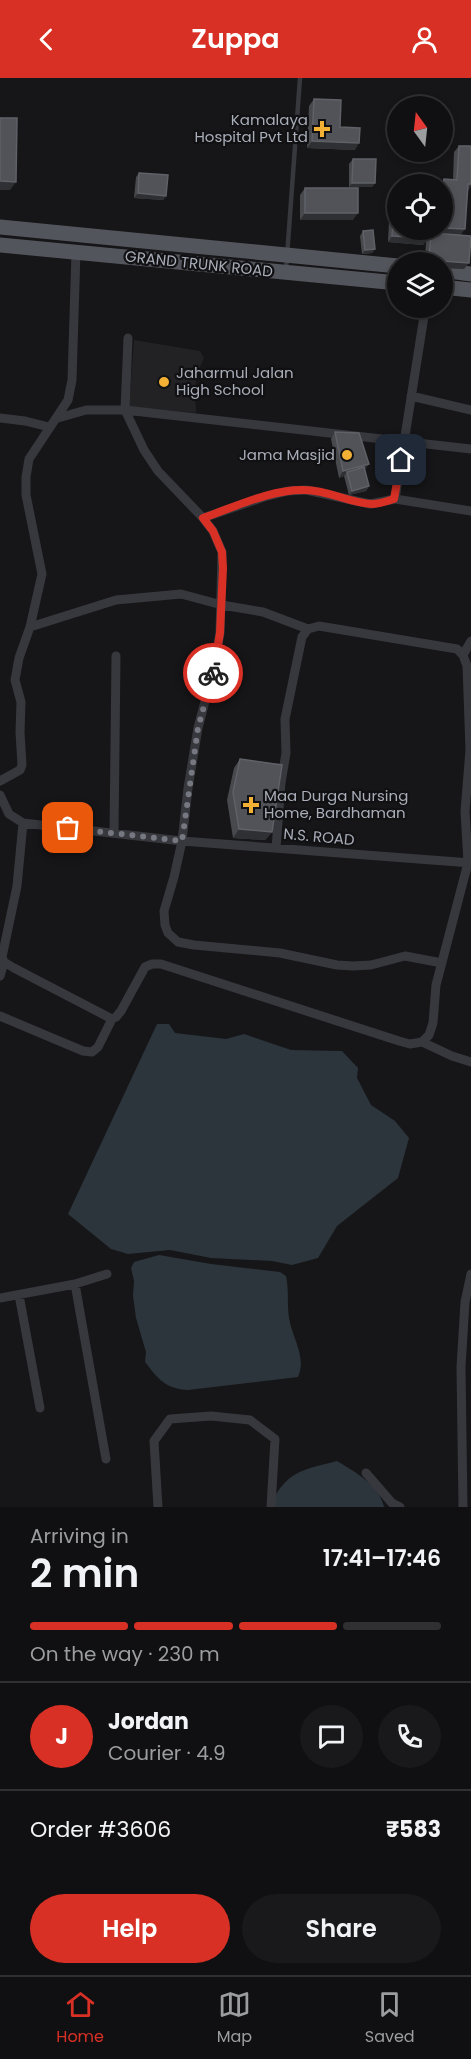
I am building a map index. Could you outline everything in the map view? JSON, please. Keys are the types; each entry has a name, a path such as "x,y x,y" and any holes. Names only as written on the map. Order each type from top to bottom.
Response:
{"main road":[{"path":"0,227 387,265"},
{"name":"GRAND TRUNK ROAD","path":"0,245 387,282"},
{"path":"453,272 471,274"},
{"path":"453,288 471,290"}],"street":[{"path":"0,781 20,770 22,765 21,702 15,680 42,574 26,495 26,477 29,459 68,400 72,380 76,252"},
{"path":"394,499 424,318"},
{"path":"128,338 124,410 144,450 158,471 203,518 213,531 222,552 222,605 214,667 198,728 182,841 164,911 168,933 178,942 194,945 280,954 345,966 371,965 405,956 442,963"},
{"path":"411,396 471,410"},
{"path":"58,418 86,410 124,410 471,449"},
{"path":"0,418 49,427"},
{"path":"203,518 264,497 288,491 306,490 370,504 394,499 471,511"},
{"path":"30,627 116,600 181,594 222,605 263,612 308,629 319,626 389,637 457,649 463,655 467,666 470,750 470,778 465,811 470,863 436,985 433,1023 429,1035 422,1042"},
{"path":"276,848 281,783 286,753 285,718 302,637 308,629"},
{"path":"463,655 471,641"},
{"path":"114,833 116,656"},
{"path":"0,795 9,814 23,823 17,886 3,949 4,962 0,976"},
{"name":"N.S. ROAD","path":"23,823 182,841 470,863"},
{"path":"4,962 112,1019"},
{"path":"0,1016 82,1051 92,1052 98,1047 112,1019 121,1011 145,967 161,964 399,1041 410,1044 422,1042 471,1062"},
{"path":"0,1298 75,1284 107,1274"},
{"path":"463,1507 461,1367 465,1302 471,1274"},
{"path":"75,1284 106,1459"},
{"path":"19,1295 40,1408"},
{"path":"158,1507 154,1441 170,1419 211,1416 250,1420 275,1439 271,1507"},
{"path":"366,1473 392,1503 400,1507"}],"lane":[{"path":"285,272 300,78"}],"shaded area":[{"name":"Jaharmul Jalan High School","path":"134,340 200,351 204,358 197,374 196,413 129,407"},
{"path":"157,1024 169,1024 175,1033 226,1039 244,1034 291,1050 342,1051 358,1068 357,1078 371,1105 395,1121 409,1138 398,1178 337,1226 318,1258 292,1265 272,1261 211,1258 170,1250 128,1254 111,1249 68,1214"},
{"path":"159,1255 280,1272 286,1276 289,1318 301,1362 298,1377 188,1390 174,1388 159,1378 145,1362 146,1352 136,1318 131,1268 134,1262"},
{"path":"337,1461 372,1486 382,1499 384,1507 275,1507 273,1500 285,1482 299,1472"}],"building":[{"path":"314,99 341,100 340,127 360,128 359,143 312,141"},
{"path":"0,118 17,118 16,182 0,181"},
{"path":"459,146 471,146 471,184 468,184 465,229 453,228 453,180 457,180"},
{"path":"353,159 376,159 375,183 352,183"},
{"path":"139,173 168,175 166,196 138,193"},
{"path":"305,188 358,188 358,213 305,213"},
{"path":"373,230 375,249 365,250 363,231"},
{"path":"453,235 471,236 469,263 453,262 453,252 430,252 430,240 453,240"},
{"name":"Jama Masjid","path":"335,432 359,433 369,464 343,471"},
{"path":"364,467 369,486 352,491 347,472"},
{"path":"240,759 282,765 272,832 239,829 233,792"}],"way so far":[{"path":"68,828 182,841 198,728 213,673"}],"place":[{"name":"Kamalaya Hospital Pvt Ltd","path":"322,129"},
{"name":"Jaharmul Jalan High School","path":"164,382"},
{"name":"Jama Masjid","path":"347,455"},
{"name":"Maa Durga Nursing Home, Bardhaman","path":"251,805"}],"route":[{"path":"213,673 220,633 222,552 213,531 203,518 288,491 320,492 378,504 394,499 401,460"}]}
